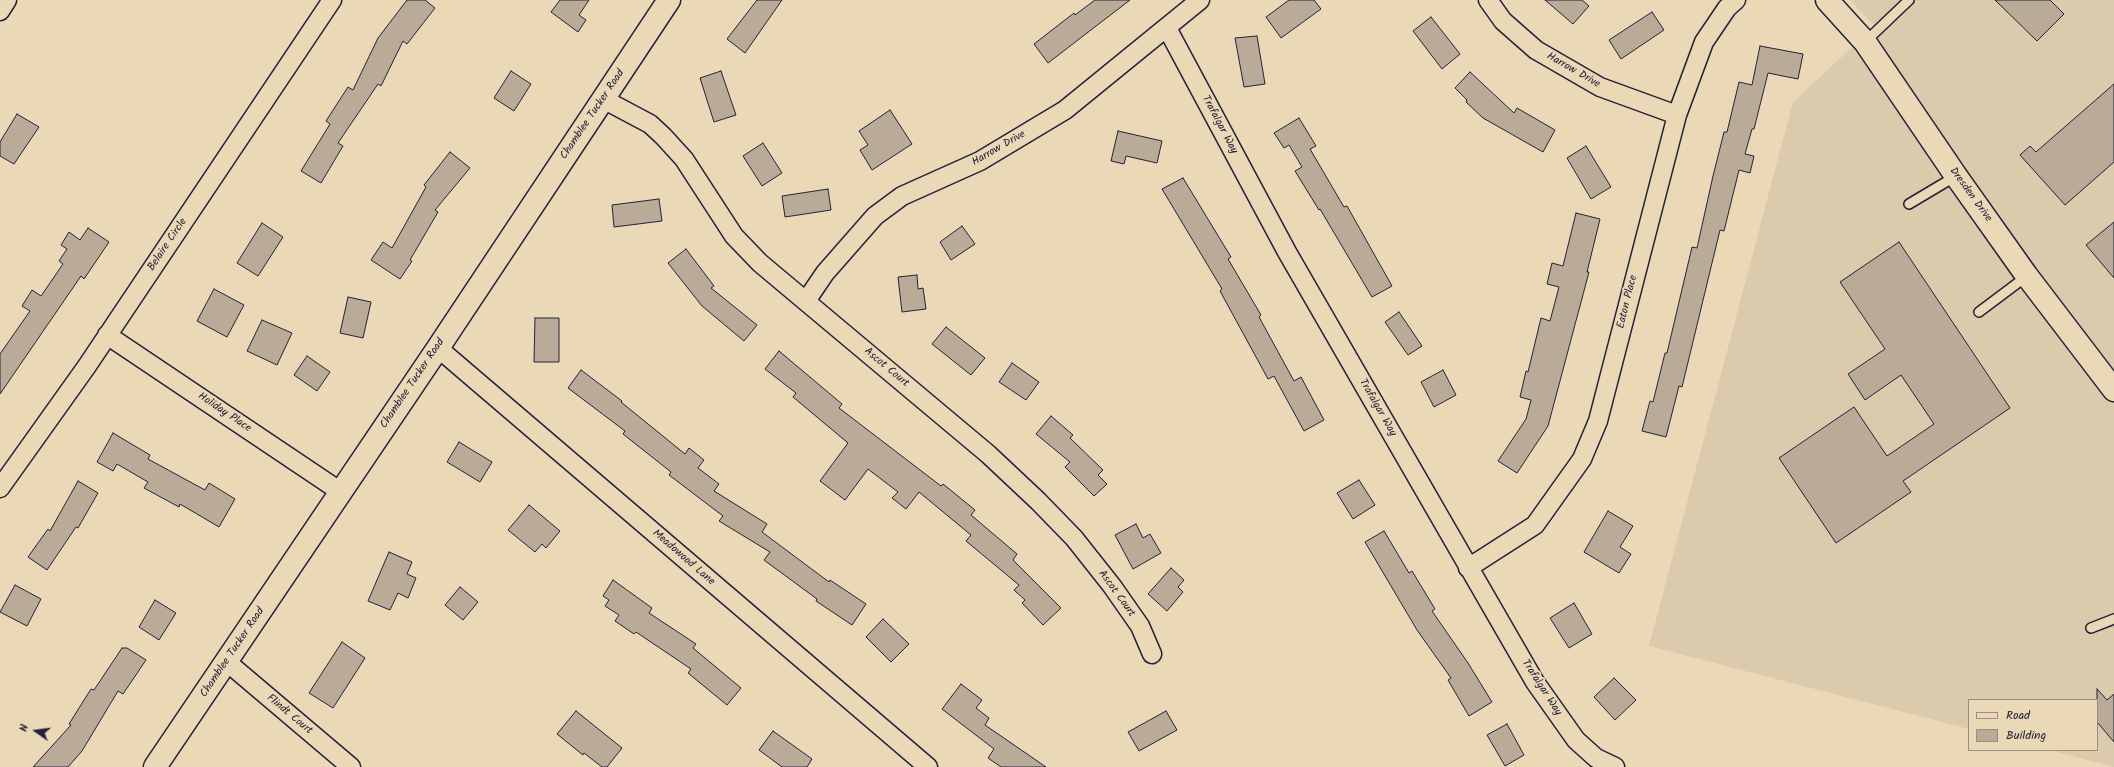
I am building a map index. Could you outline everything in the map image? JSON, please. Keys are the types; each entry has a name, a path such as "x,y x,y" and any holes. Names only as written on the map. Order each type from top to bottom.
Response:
{"main road":[{"name":"Chamblee Tucker Road","path":"154,767 227,662 438,348 669,0"},
{"name":"Dresden Drive","path":"1827,0 1865,42 1956,176 2027,276 2114,390"}],"street":[{"path":"0,11 7,0"},
{"name":"Belaire Circle","path":"0,488 108,335 332,0"},
{"name":"Harrow Drive","path":"806,301 825,273 875,216 902,196 980,161 1066,110 1200,0"},
{"name":"Harrow Drive","path":"1488,0 1502,21 1536,50 1600,87 1677,115"},
{"name":"Eaton Place","path":"1468,568 1534,525 1582,459 1598,421 1677,115 1704,42 1727,8 1736,0"},
{"name":"Trafalgar Way","path":"1167,28 1287,252 1535,682 1576,740 1596,758 1615,767"},
{"name":"Ascot Court","path":"603,99 650,124 664,136 684,159 734,236 760,262 988,454 1043,506 1074,538 1112,586 1140,626 1152,654"},
{"name":"Holiday Place","path":"108,335 341,492"},
{"name":"Meadowood Lane","path":"438,348 928,767"},
{"name":"Flindt Court","path":"227,662 351,767"}],"lane":[{"path":"1865,42 1909,0"},
{"path":"1909,204 1956,176"},
{"path":"1979,312 2027,276"},
{"path":"2091,628 2114,619"}],"shaded area":[{"path":"1850,0 2114,0 2114,767 2054,751 2098,751 2098,699 1968,699 1968,729 1649,646 1793,102 1875,26"}],"building":[{"path":"407,0 425,0 435,8 407,44 403,41 381,86 378,84 338,143 343,146 321,183 301,171 330,124 326,121 348,87 353,90 378,38"},
{"path":"560,0 589,0 579,15 586,20 578,32 551,12"},
{"path":"757,0 782,0 745,53 727,39"},
{"path":"1095,0 1130,0 1048,63 1034,44 1074,13 1075,15"},
{"path":"1289,0 1314,0 1321,9 1281,38 1266,17"},
{"path":"1545,0 1582,0 1589,6 1573,24"},
{"path":"1995,0 2050,0 2064,14 2037,41"},
{"path":"1652,12 1664,30 1621,59 1609,40"},
{"path":"1431,17 1460,54 1442,69 1413,31"},
{"path":"1257,36 1265,84 1244,87 1235,38"},
{"path":"1760,46 1803,54 1798,79 1768,73 1754,129 1752,129 1745,154 1754,156 1750,173 1739,170 1724,231 1720,230 1682,387 1679,386 1666,437 1642,431 1650,401 1653,402 1665,353 1667,353 1692,247 1697,248 1724,132 1727,132 1739,82 1752,85"},
{"path":"511,71 531,84 514,111 494,98"},
{"path":"721,71 736,115 714,122 700,78"},
{"path":"1470,72 1514,113 1517,108 1555,130 1543,152 1483,118 1466,102 1467,100 1455,88"},
{"path":"2114,84 2114,162 2065,205 2020,155 2030,146 2036,152"},
{"path":"890,110 912,144 872,170 860,150 868,145 859,131"},
{"path":"17,114 39,127 14,164 0,156 0,142"},
{"path":"1299,118 1316,146 1310,149 1344,207 1347,206 1392,286 1372,297 1320,209 1319,210 1295,171 1302,167 1289,145 1284,148 1274,133"},
{"path":"1118,131 1162,141 1157,163 1126,156 1124,164 1111,161"},
{"path":"763,143 782,173 762,186 743,156"},
{"path":"1586,146 1611,187 1591,199 1567,158"},
{"path":"450,152 470,168 435,210 438,212 410,260 412,261 400,279 371,260 383,242 392,248 426,187 424,185"},
{"path":"1183,178 1231,257 1228,259 1261,315 1259,317 1294,381 1301,377 1324,420 1304,431 1274,376 1268,379 1220,291 1222,289 1162,189"},
{"path":"828,189 831,210 785,217 782,196"},
{"path":"659,199 662,221 614,227 612,205"},
{"path":"1576,213 1600,219 1587,272 1589,272 1548,426 1517,473 1498,461 1526,419 1531,400 1520,397 1526,371 1528,372 1541,318 1550,321 1559,287 1547,284 1552,263 1563,266"},
{"path":"2114,222 2114,278 2086,245"},
{"path":"262,223 283,237 258,276 237,263"},
{"path":"962,226 975,244 951,260 940,242"},
{"path":"88,228 109,242 84,279 81,276 0,394 0,354 30,311 22,306 32,290 41,296 63,264 59,261 67,249 61,245 69,232 80,240"},
{"path":"1899,242 2010,408 1903,481 1911,492 1836,543 1779,458 1854,407 1887,456 1934,424 1901,375 1865,400 1848,374 1885,349 1840,282"},
{"path":"686,249 714,286 711,288 757,325 744,341 702,306 668,263"},
{"path":"917,275 918,289 923,288 926,309 902,312 898,277"},
{"path":"214,289 244,305 227,337 197,321"},
{"path":"348,297 371,302 363,338 340,333"},
{"path":"1399,312 1422,346 1408,355 1385,322"},
{"path":"535,318 559,318 559,362 534,362"},
{"path":"262,320 292,333 277,365 247,351"},
{"path":"946,327 985,358 971,375 932,344"},
{"path":"779,351 842,404 839,408 941,486 943,484 975,510 971,515 1017,554 1013,560 1061,608 1043,625 1022,603 1025,600 1014,590 1019,585 966,541 971,535 919,492 906,509 892,498 898,492 868,469 845,500 820,481 848,443 793,397 796,393 765,369"},
{"path":"307,356 330,372 317,391 294,375"},
{"path":"1012,363 1039,382 1026,400 999,382"},
{"path":"581,370 622,401 621,402 685,454 689,448 704,460 698,468 719,484 714,491 767,524 762,532 829,582 830,580 866,604 852,625 816,601 817,599 764,560 770,552 719,521 723,516 669,475 671,472 623,434 625,431 568,388"},
{"path":"1443,370 1456,395 1434,407 1421,382"},
{"path":"1051,416 1073,435 1070,438 1103,470 1098,475 1107,484 1094,496 1065,467 1070,462 1036,434"},
{"path":"113,433 150,455 148,459 205,490 209,483 235,499 219,527 180,504 179,507 144,488 148,482 117,464 113,471 97,462"},
{"path":"459,442 492,462 480,482 447,462"},
{"path":"1359,480 1375,505 1353,519 1337,493"},
{"path":"78,481 98,493 78,528 76,527 47,570 28,557 48,529 50,531"},
{"path":"529,505 560,531 546,548 542,544 535,552 508,530"},
{"path":"1608,511 1633,526 1620,547 1631,554 1619,573 1584,552"},
{"path":"1136,524 1143,538 1150,534 1161,553 1133,569 1115,535"},
{"path":"1384,531 1409,573 1412,571 1435,609 1432,611 1468,663 1492,702 1469,716 1448,680 1451,678 1417,630 1365,542"},
{"path":"389,552 412,562 407,574 416,578 408,598 398,593 390,610 368,601"},
{"path":"1171,568 1184,580 1178,587 1183,592 1167,611 1148,594"},
{"path":"613,580 652,608 649,613 696,644 693,648 741,688 727,705 688,673 691,669 636,632 634,634 615,621 619,615 605,606 609,600 603,596"},
{"path":"15,585 41,599 27,626 0,612"},
{"path":"460,587 478,602 463,620 445,605"},
{"path":"155,600 176,613 159,640 139,627"},
{"path":"1574,603 1592,634 1569,648 1550,618"},
{"path":"883,619 909,644 891,662 866,637"},
{"path":"342,642 365,658 333,708 309,693"},
{"path":"122,648 127,648 146,660 123,694 118,691 82,751 68,767 33,767 71,725 69,724 91,689 94,690"},
{"path":"1614,678 1636,700 1615,720 1594,697"},
{"path":"961,684 982,700 976,708 989,718 985,725 1046,767 1001,767 988,758 994,749 942,709"},
{"path":"2097,689 2107,700 2114,694 2114,742 2098,723"},
{"path":"576,711 622,748 607,767 602,767 584,753 583,755 557,734"},
{"path":"1166,711 1177,730 1139,751 1128,732"},
{"path":"1507,724 1524,755 1505,766 1487,735"},
{"path":"773,731 812,759 807,767 782,767 759,750"}]}
